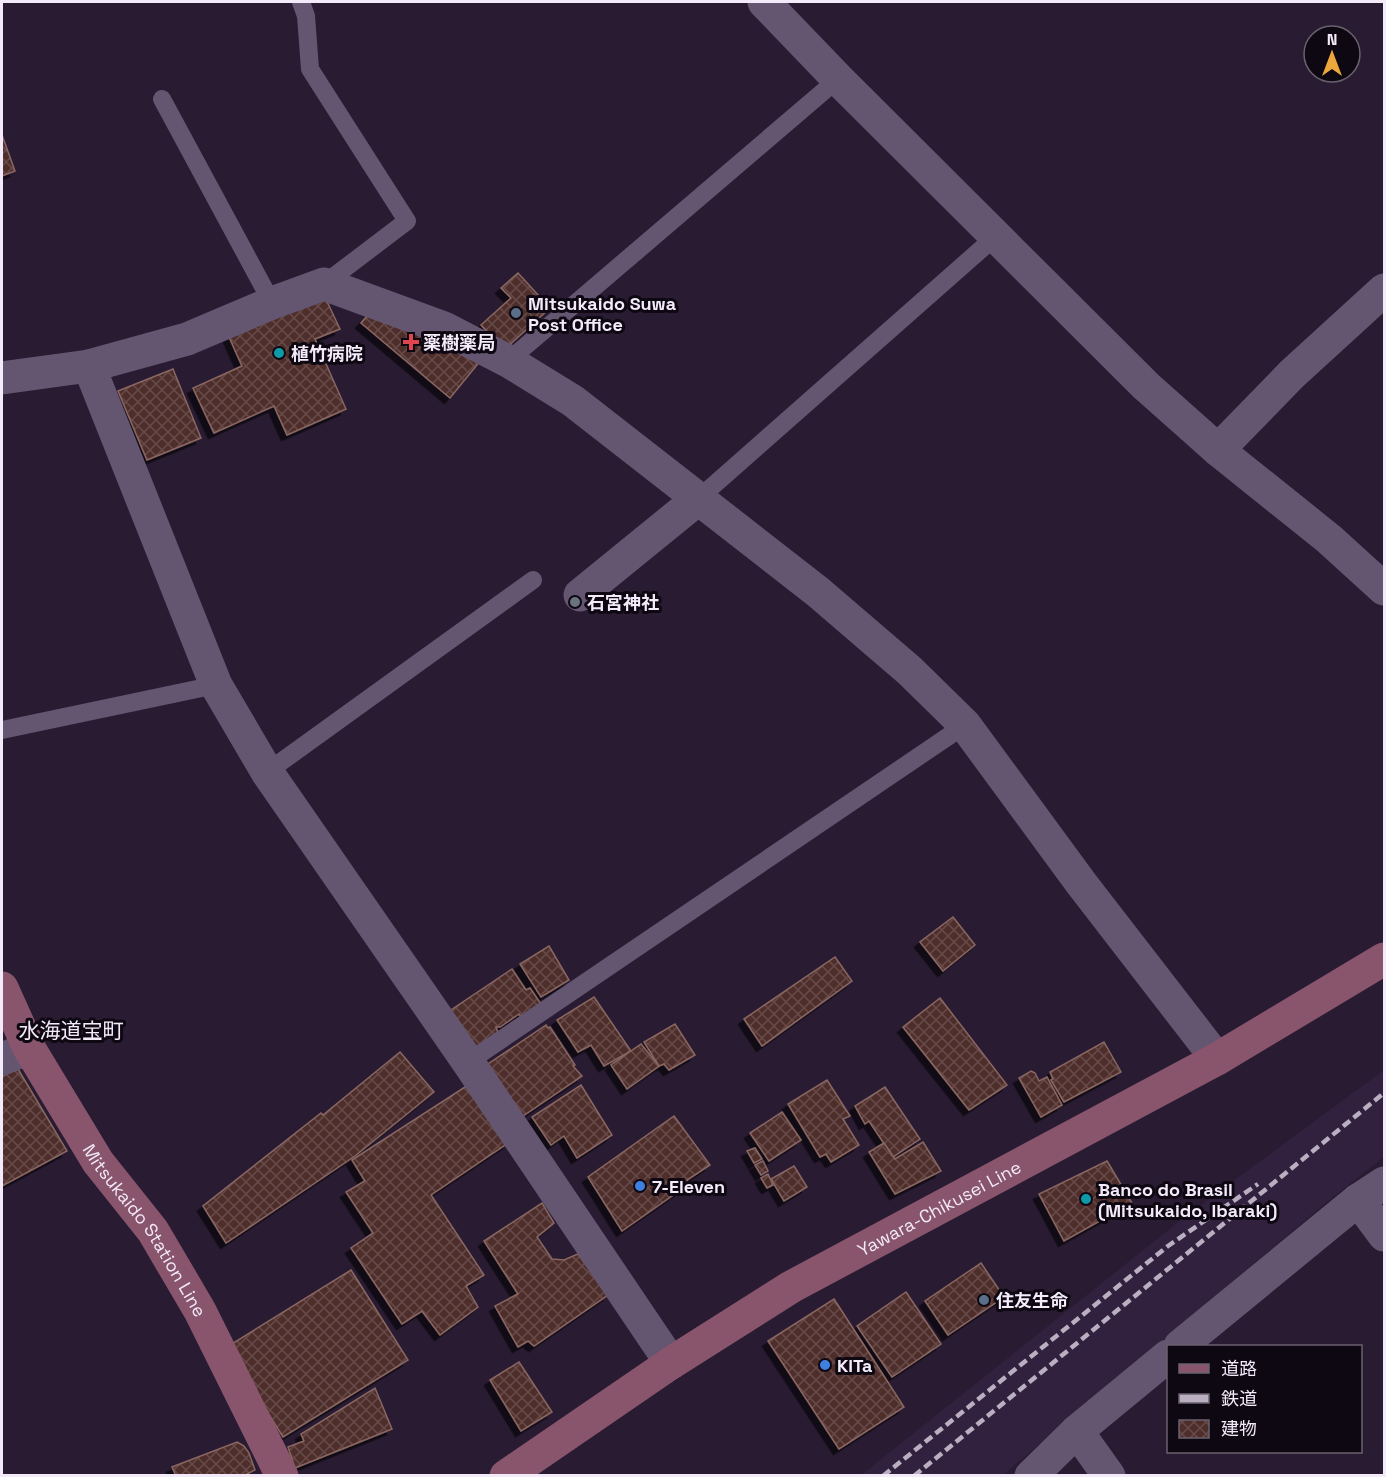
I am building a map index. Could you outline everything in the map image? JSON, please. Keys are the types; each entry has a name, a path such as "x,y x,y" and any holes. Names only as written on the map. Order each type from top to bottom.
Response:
{"main road":[{"name":"Yawara-Chikusei Line","path":"506,1476 671,1363 791,1287 1217,1059 1384,959"},
{"name":"Mitsukaido Station Line","path":"2,988 15,1053 153,1231 200,1311 282,1476"}],"street":[{"path":"764,2 994,237 1146,386 1218,450 1329,539 1384,588"},
{"path":"2,378 89,366 187,339 324,284 444,328 507,362 573,401 838,608 910,671 965,725 1081,883 1217,1059"},
{"path":"1218,450 1292,374 1384,290"},
{"path":"89,366 216,685 267,772 468,1062 671,1363"},
{"path":"580,595 698,499"},
{"path":"1182,1345 1371,1191 1384,1235"},
{"path":"1031,1476 1077,1431 1167,1357"},
{"path":"1077,1431 1108,1476"}],"lane":[{"path":"301,2 306,16 310,69 407,221 324,284"},
{"path":"507,362 838,79"},
{"path":"162,99 272,303"},
{"path":"698,499 994,237"},
{"path":"267,772 533,580"},
{"path":"2,729 216,685"},
{"path":"468,1062 965,725"}],"shaded area":[{"path":"1384,1070 1384,1157 1328,1201 1003,1475 860,1476 1191,1212"}],"building":[{"path":"2,135 15,171 2,176"},
{"path":"518,273 550,308 504,350 481,325 511,298 501,288"},
{"name":"植竹病院","path":"324,295 340,329 315,339 346,409 287,435 274,406 214,433 193,388 242,366 229,337"},
{"name":"薬樹薬局","path":"370,313 481,360 450,398 361,323"},
{"path":"173,369 201,438 147,460 118,391"},
{"path":"953,917 975,945 943,971 920,942"},
{"path":"549,946 569,980 541,997 520,964"},
{"path":"835,957 852,981 762,1046 744,1019"},
{"path":"512,969 526,990 530,988 541,1004 521,1017 519,1014 500,1027 496,1027 498,1033 472,1051 448,1012"},
{"path":"594,997 631,1051 604,1066 591,1045 578,1052 557,1020"},
{"path":"940,998 1007,1085 969,1110 903,1027"},
{"path":"675,1024 695,1055 669,1070 664,1064 659,1066 644,1042"},
{"path":"546,1025 550,1027 575,1065 573,1066 582,1076 520,1118 485,1066"},
{"path":"1104,1042 1121,1072 1064,1102 1051,1080 1053,1079 1050,1072"},
{"path":"641,1044 659,1066 627,1089 611,1065"},
{"path":"400,1052 434,1092 355,1156 226,1243 203,1206 321,1113 323,1115"},
{"path":"18,1069 67,1151 2,1186 2,1076"},
{"path":"1031,1071 1035,1073 1039,1081 1047,1077 1062,1105 1041,1117 1019,1078"},
{"path":"827,1080 850,1116 843,1119 859,1145 831,1162 826,1154 820,1157 788,1104"},
{"path":"468,1085 508,1143 431,1195 484,1275 466,1286 478,1307 440,1335 422,1311 402,1324 351,1248 373,1233 346,1192 365,1181 352,1160"},
{"path":"581,1085 612,1135 577,1158 564,1136 551,1145 532,1117"},
{"path":"885,1087 920,1139 893,1157 869,1121 865,1124 855,1106"},
{"path":"782,1112 801,1140 769,1161 750,1133"},
{"path":"674,1116 710,1165 687,1180 689,1184 622,1231 588,1177"},
{"path":"923,1142 941,1171 895,1194 869,1152 884,1143 895,1159"},
{"path":"755,1148 762,1159 754,1163 747,1151"},
{"path":"763,1161 768,1171 761,1175 755,1165"},
{"name":"Banco do Brasil (Mitsukaido, Ibaraki)","path":"1107,1161 1132,1203 1064,1241 1039,1194"},
{"path":"794,1166 807,1187 784,1201 771,1179"},
{"path":"768,1174 773,1185 767,1188 761,1178"},
{"path":"542,1203 554,1223 537,1237 552,1259 564,1260 578,1254 608,1295 534,1346 528,1341 518,1347 495,1306 518,1294 484,1241"},
{"path":"981,1263 1004,1297 948,1335 925,1301"},
{"path":"351,1270 408,1360 283,1437 227,1347"},
{"path":"906,1292 941,1344 892,1377 857,1326"},
{"path":"834,1299 904,1407 839,1449 768,1341"},
{"path":"519,1362 552,1412 521,1431 490,1380"},
{"path":"375,1388 392,1429 295,1468 288,1447 304,1441 301,1434"},
{"path":"237,1442 249,1453 255,1470 243,1476 176,1476 172,1467"}],"railway":[{"path":"914,1476 1384,1093"},
{"path":"883,1476 1168,1246 1258,1184"}],"place":[{"name":"Mitsukaido Suwa Post Office","path":"516,313"},
{"name":"薬樹薬局","path":"411,342"},
{"name":"植竹病院","path":"279,353"},
{"name":"石宮神社","path":"575,602"},
{"name":"7-Eleven","path":"640,1186"},
{"name":"Banco do Brasil (Mitsukaido, Ibaraki)","path":"1086,1199"},
{"name":"住友生命","path":"984,1300"},
{"name":"KITa","path":"825,1365"}],"district":[{"name":"水海道宝町","path":"71,1030"}]}
